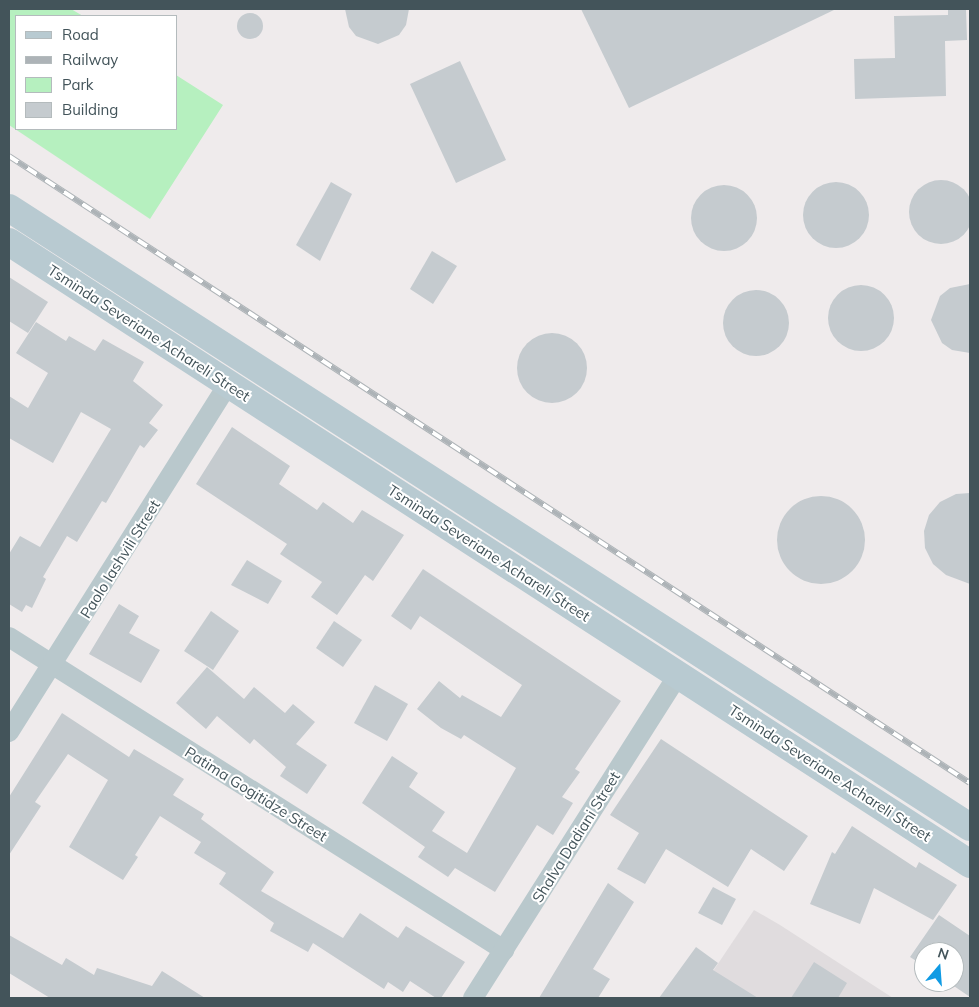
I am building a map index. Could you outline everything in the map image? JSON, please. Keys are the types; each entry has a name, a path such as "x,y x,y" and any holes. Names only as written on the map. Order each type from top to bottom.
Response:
{"main road":[{"name":"Tsminda Severiane Achareli Street","path":"9,208 970,827"},
{"name":"Tsminda Severiane Achareli Street","path":"9,242 970,864"}],"street":[{"name":"Paolo Iashvili Street","path":"9,732 228,384"},
{"name":"Patima Gogitidze Street","path":"9,637 504,950"},
{"name":"Shalva Dadiani Street","path":"473,998 678,675"}],"shaded area":[{"path":"754,910 780,925 893,998 695,998"}],"green space":[{"path":"9,9 71,9 81,15 15,15 15,129 9,125"},
{"path":"178,76 223,105 150,219 16,130 178,130"}],"building":[{"path":"345,9 409,9 406,25 399,35 378,44 356,36 349,27"},
{"path":"581,9 836,9 629,108"},
{"path":"948,9 966,9 967,40 945,41 946,96 855,99 854,59 895,58 894,16 948,15"},
{"path":"250,13 259,17 263,26 259,35 250,39 241,35 237,26 241,17"},
{"path":"460,61 506,160 456,183 410,84"},
{"path":"935,180 947,180 964,189 971,200 973,212 971,224 964,235 947,244 935,244 923,239 914,230 909,218 909,206 914,194 923,185"},
{"path":"331,182 352,194 320,261 296,245"},
{"path":"836,182 849,185 859,192 866,202 869,215 866,228 859,238 849,245 836,248 823,245 813,238 806,228 803,215 806,202 813,192 823,185"},
{"path":"724,185 737,188 747,195 754,205 757,218 754,231 747,241 737,248 724,251 711,248 701,241 694,231 691,218 694,205 701,195 711,188"},
{"path":"432,251 457,266 433,304 410,289"},
{"path":"9,277 48,302 28,333 9,321"},
{"path":"970,284 970,353 952,350 942,343 931,320 940,296 950,288"},
{"path":"861,285 874,288 884,295 891,305 894,318 891,331 884,341 874,348 861,351 848,348 838,341 831,331 828,318 831,305 838,295 848,288"},
{"path":"756,290 769,293 779,300 786,310 789,323 786,336 779,346 769,353 756,356 743,353 733,346 726,336 723,323 726,310 733,300 743,293"},
{"path":"36,322 66,341 69,336 95,351 103,339 144,362 133,381 163,405 149,423 158,430 144,448 140,445 106,503 102,501 77,542 67,536 43,577 46,579 32,608 26,605 22,612 9,604 9,554 20,536 40,547 111,429 81,412 53,463 9,438 9,396 28,408 48,373 16,353"},
{"path":"552,333 565,336 577,343 584,355 587,368 584,381 577,393 565,400 552,403 539,400 527,393 520,381 517,368 520,355 527,343 539,336"},
{"path":"232,427 290,466 279,484 317,510 323,502 353,523 362,510 404,535 373,581 365,575 337,615 311,597 322,582 280,554 287,544 196,484"},
{"path":"970,493 970,584 946,575 933,564 925,548 924,531 929,515 940,502 956,494"},
{"path":"821,496 838,499 852,509 862,523 865,540 862,557 852,571 838,581 821,584 804,581 790,571 780,557 777,540 780,523 790,509 804,499"},
{"path":"247,560 282,581 268,604 231,585"},
{"path":"423,569 621,701 575,769 580,772 562,797 573,803 553,835 537,825 495,892 455,868 448,877 418,857 425,847 362,803 392,756 418,773 409,787 445,812 432,831 467,853 516,768 464,735 461,739 441,728 417,709 439,681 460,698 462,695 501,717 522,685 420,616 411,630 391,616"},
{"path":"119,604 139,616 129,633 160,650 141,683 89,654"},
{"path":"211,611 239,631 213,670 184,651"},
{"path":"334,621 362,640 343,667 316,648"},
{"path":"207,667 244,699 254,687 285,713 293,704 315,722 296,744 327,765 307,794 280,776 286,767 254,739 250,744 217,716 206,729 176,703"},
{"path":"375,685 408,704 387,741 354,723"},
{"path":"62,713 129,757 134,749 184,779 173,795 204,814 201,819 274,872 261,891 343,938 360,913 398,938 406,926 465,962 441,998 436,998 410,981 403,992 388,982 384,989 313,943 308,952 270,931 274,923 219,884 226,873 194,853 201,842 160,816 135,855 138,857 123,880 69,847 108,780 68,754 35,802 41,806 9,855 9,797"},
{"path":"661,739 808,836 784,871 751,849 728,887 666,849 645,884 617,869 639,833 610,815"},
{"path":"852,826 916,868 919,862 957,885 933,920 874,888 860,924 810,904 832,852 835,854"},
{"path":"608,883 634,902 593,969 610,979 598,998 539,998"},
{"path":"713,887 736,899 722,925 698,913"},
{"path":"939,915 970,936 970,997 963,992 964,942 920,942"},
{"path":"9,935 62,965 66,958 94,975 97,968 152,986 162,971 205,998 50,998 9,973"},
{"path":"696,947 718,963 713,970 758,998 659,998"},
{"path":"914,951 914,960 910,957"},
{"path":"814,962 847,983 838,998 791,998"}],"railway":[{"path":"9,156 970,783"}]}
